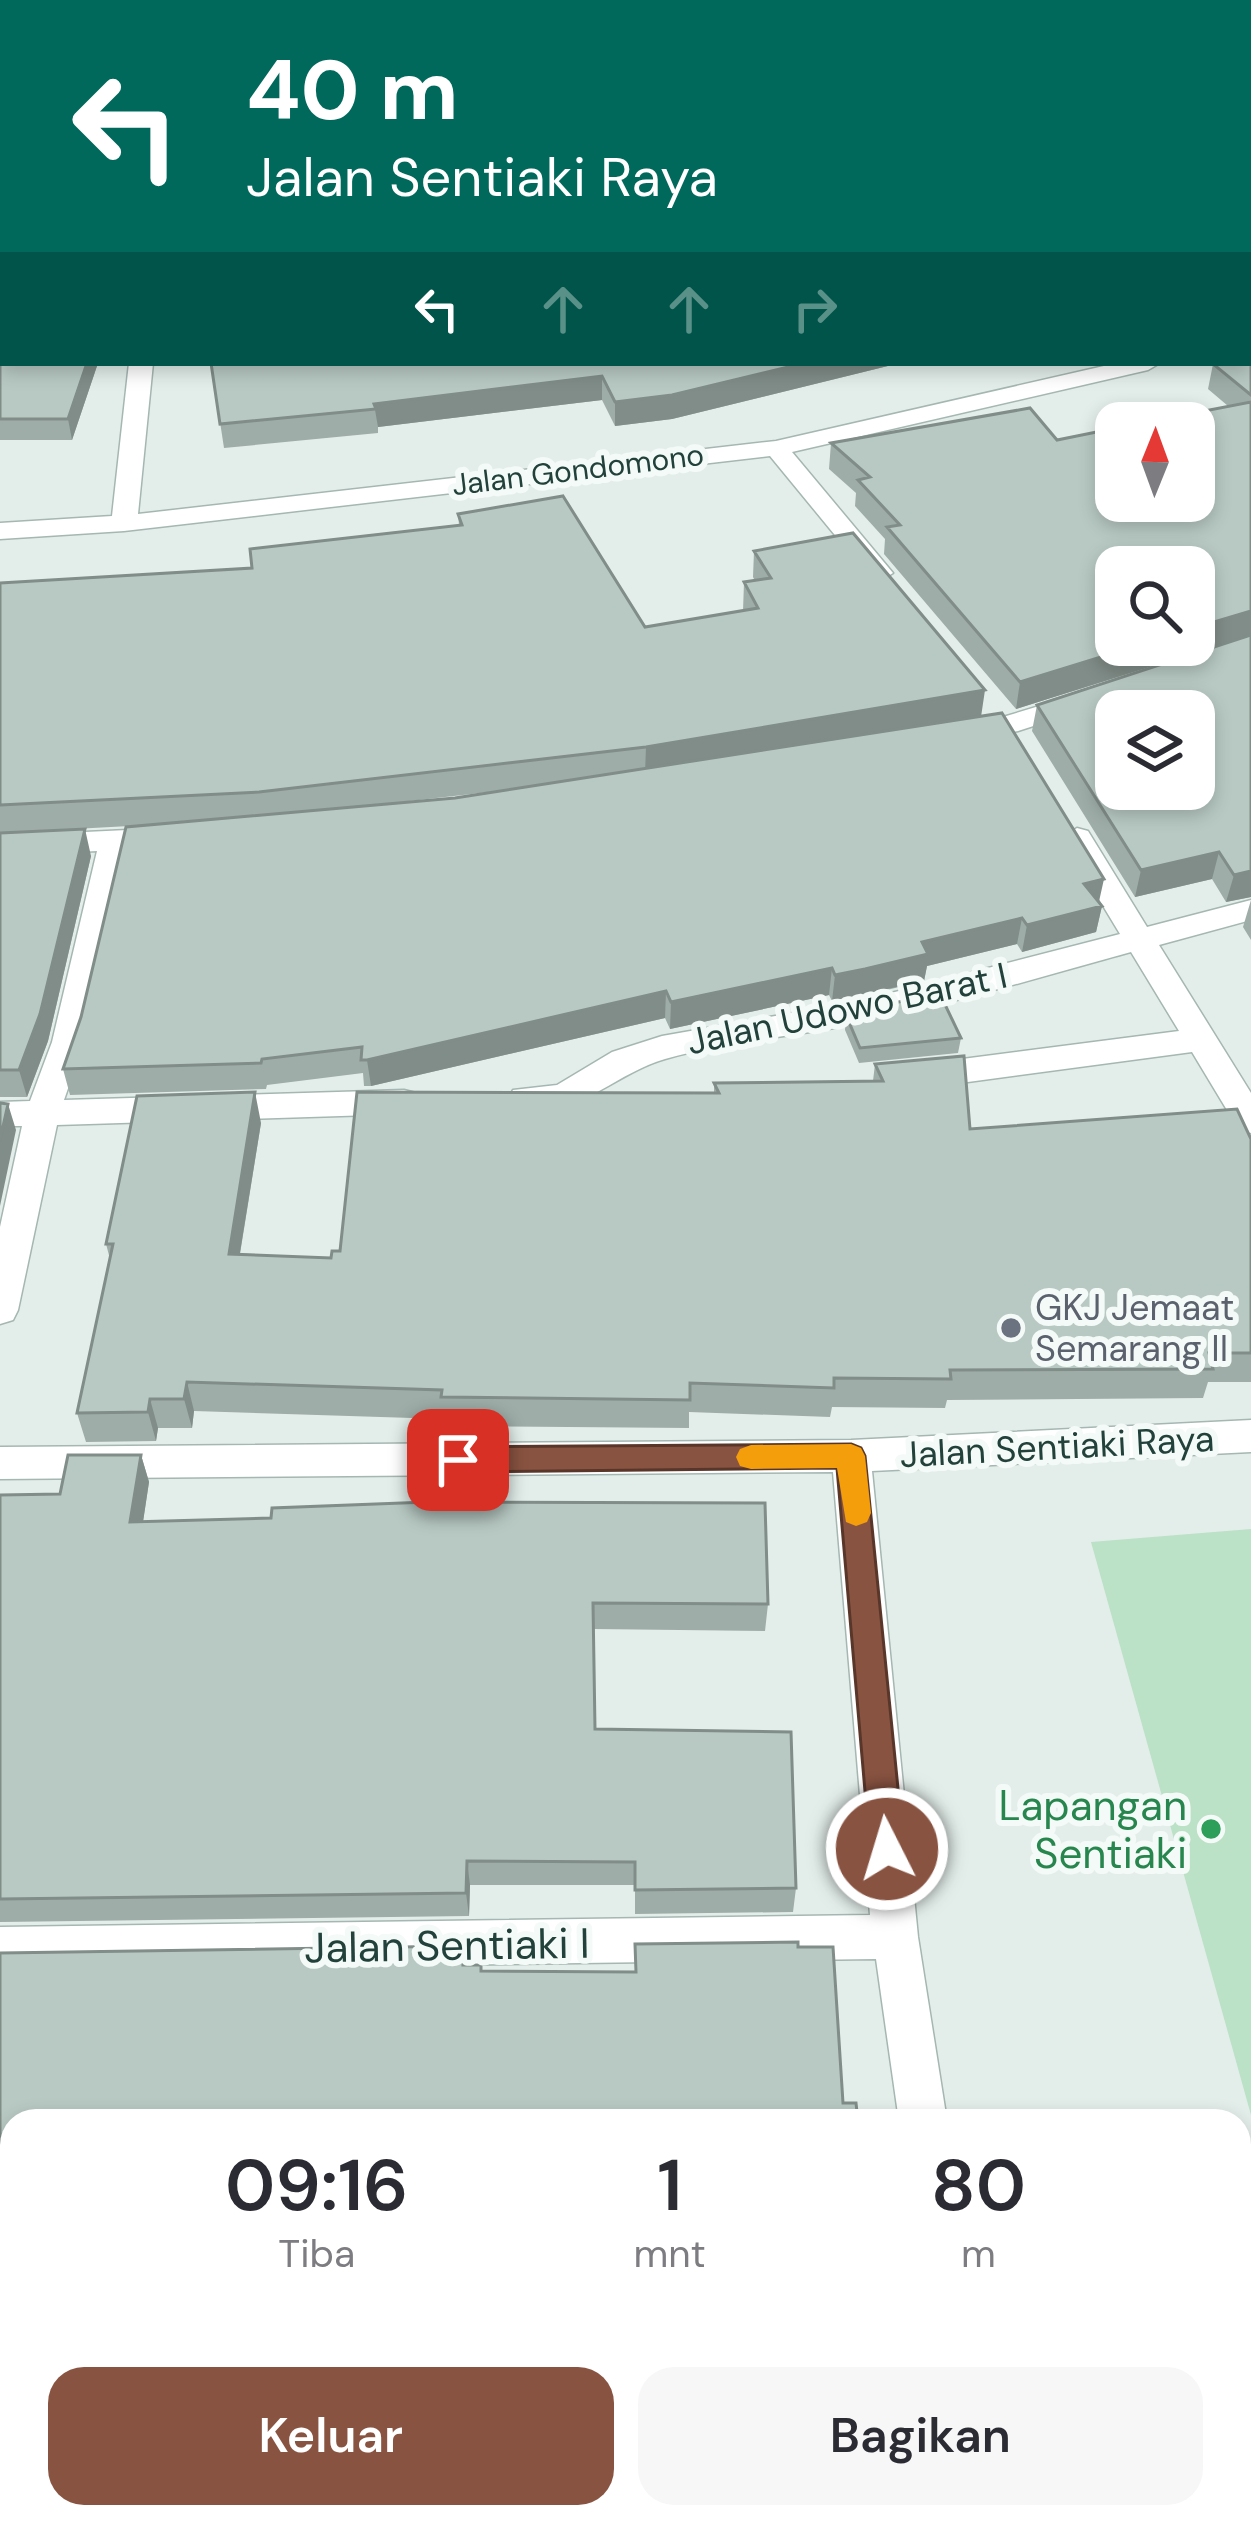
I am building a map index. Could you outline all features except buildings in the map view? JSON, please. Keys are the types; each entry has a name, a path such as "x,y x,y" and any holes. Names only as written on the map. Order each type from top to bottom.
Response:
{"street":[{"path":"124,523 141,366"},
{"name":"Jalan Gondomono","path":"0,531 124,523 776,448 1135,366"},
{"path":"776,448 906,604"},
{"path":"979,690 1014,735"},
{"path":"940,737 1014,735 1095,697"},
{"path":"1055,803 1251,1121"},
{"path":"0,846 200,836"},
{"path":"0,1310 42,1113 73,1024 115,840"},
{"name":"Jalan Udowo Barat I","path":"565,1097 587,1074 650,1051 859,1012 1251,910"},
{"path":"891,1080 1202,1039"},
{"path":"494,1100 637,1096"},
{"path":"0,1114 446,1101"},
{"name":"Jalan Sentiaki Raya","path":"0,1463 851,1456 1251,1436"},
{"path":"851,1456 895,1936 921,2109"},
{"name":"Jalan Sentiaki I","path":"0,1949 895,1936"}],"green space":[{"name":"Lapangan Sentiaki","path":"1251,1529 1251,2109 1249,2109 1091,1542"}],"slow traffic":[{"path":"751,1457 851,1456 856,1513"}],"place":[{"name":"GKJ Jemaat Semarang II","path":"1011,1328"},
{"name":"Lapangan Sentiaki","path":"1211,1829"}],"route":[{"path":"458,1460 851,1456 887,1849"}]}
